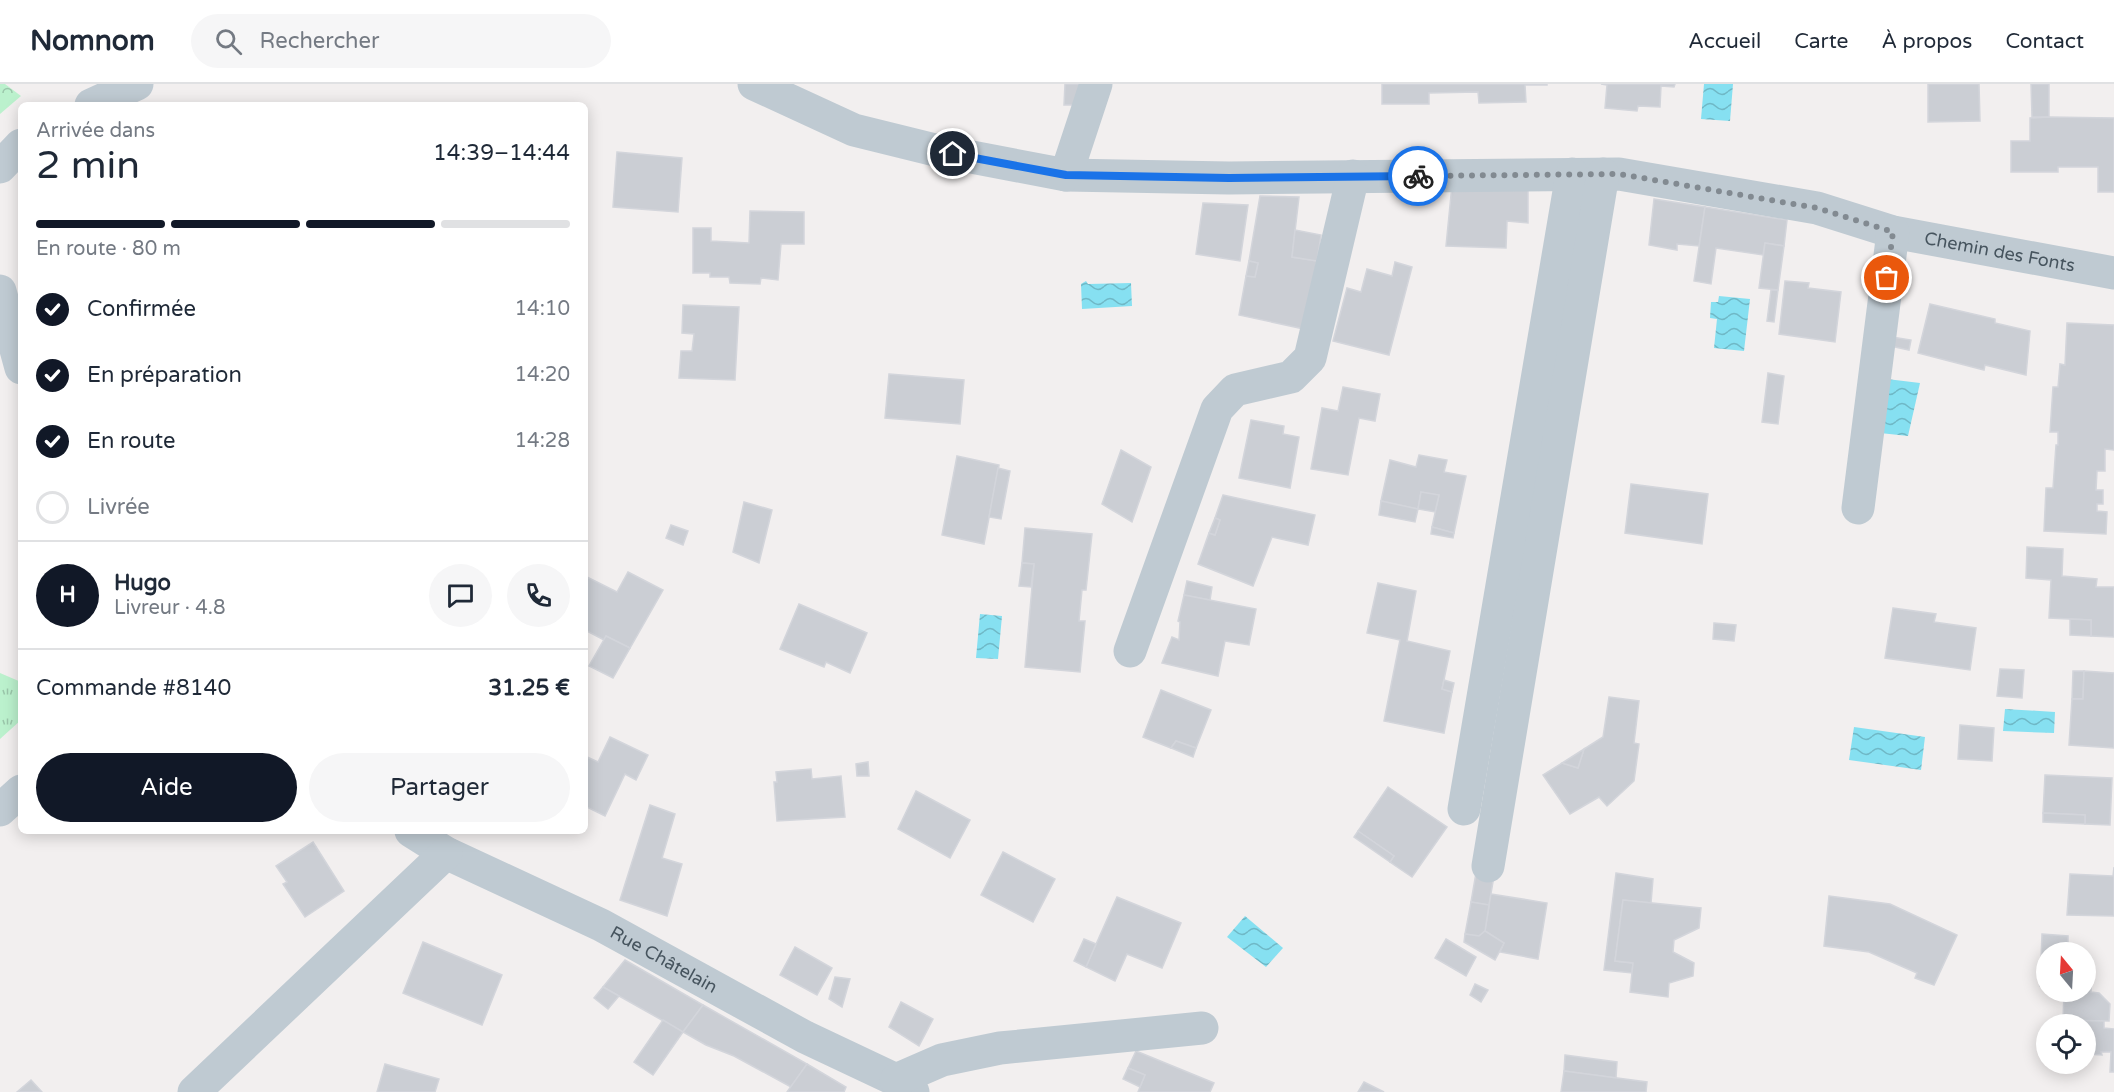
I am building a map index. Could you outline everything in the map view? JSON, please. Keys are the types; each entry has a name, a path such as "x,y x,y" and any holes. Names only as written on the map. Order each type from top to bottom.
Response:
{"street":[{"path":"98,102 137,84"},
{"name":"Chemin des Fonts","path":"754,84 854,130 935,150 1066,175 1229,178 1619,174 1817,208 1893,232 2114,273"},
{"path":"1066,175 1095,84"},
{"path":"0,167 18,148"},
{"path":"1464,809 1588,174"},
{"path":"1488,866 1588,174"},
{"path":"1130,651 1217,409 1235,390 1291,377 1310,358 1353,176"},
{"path":"1858,508 1893,232"},
{"path":"0,291 18,357"},
{"path":"0,810 18,794"},
{"name":"Rue Châtelain","path":"416,834 446,853 601,925 805,1037 905,1086"},
{"path":"194,1092 446,853"},
{"path":"905,1086 942,1060 1000,1048 1202,1028"}],"green space":[{"path":"0,84 5,84 21,96 0,114"},
{"path":"0,673 18,681 18,723 0,739"}],"water":[{"path":"1704,84 1733,84 1730,121 1701,119"},
{"path":"1086,281 1088,284 1131,283 1132,306 1082,309 1081,284"},
{"path":"1719,296 1750,299 1744,351 1714,348 1717,319 1710,318 1711,302 1718,302"},
{"path":"1887,379 1920,383 1908,436 1880,433"},
{"path":"980,614 1002,616 998,659 976,658"},
{"path":"2005,709 2055,712 2054,733 2003,731"},
{"path":"1854,727 1925,737 1921,770 1849,760"},
{"path":"1245,916 1283,948 1266,967 1227,937"}],"building":[{"path":"1065,84 1081,84 1079,105 1064,105"},
{"path":"1382,84 1547,85 1525,85 1526,102 1479,103 1478,92 1429,93 1429,104 1382,104"},
{"path":"1601,84 1675,84 1674,87 1661,86 1660,107 1638,106 1637,111 1605,108 1607,85"},
{"path":"1928,84 1979,84 1980,121 1928,122"},
{"path":"2031,84 2049,84 2049,117 2032,117"},
{"path":"2030,118 2114,118 2114,192 2098,192 2098,167 2058,167 2058,172 2011,172 2011,141 2030,141"},
{"path":"617,152 682,158 678,212 613,207"},
{"path":"1452,185 1528,188 1528,223 1507,221 1506,248 1446,246"},
{"path":"1260,196 1299,197 1292,257 1317,261 1304,329 1239,315 1246,276 1255,277 1258,263 1249,261"},
{"path":"1654,199 1705,207 1699,246 1677,244 1677,250 1649,245"},
{"path":"1203,203 1248,205 1240,261 1196,254"},
{"path":"1705,207 1787,220 1784,246 1765,243 1763,255 1716,248 1711,284 1694,281"},
{"path":"750,211 804,212 804,244 781,244 778,280 761,278 760,284 730,283 729,277 710,277 710,273 693,273 693,228 711,228 711,241 749,243"},
{"path":"1295,230 1321,235 1317,261 1292,257"},
{"path":"1765,243 1784,246 1778,290 1759,288"},
{"path":"1249,261 1258,263 1255,277 1246,276"},
{"path":"1395,262 1412,267 1389,355 1333,341 1347,288 1361,292 1367,269 1392,276"},
{"path":"1785,281 1809,283 1808,288 1841,292 1835,342 1779,334"},
{"path":"1771,290 1778,290 1774,322 1767,321"},
{"path":"1930,304 1995,319 1995,323 2030,331 2026,375 1985,365 1984,370 1918,353"},
{"path":"683,305 739,307 735,380 679,378 681,351 692,351 694,334 682,333"},
{"path":"2067,323 2114,325 2114,450 2105,449 2105,471 2097,471 2096,490 2103,490 2103,504 2097,504 2097,511 2107,512 2106,534 2044,531 2046,488 2053,488 2056,445 2058,445 2058,432 2050,432 2053,387 2058,387 2060,364 2065,365"},
{"path":"1892,337 1911,340 1909,350 1890,346"},
{"path":"1768,373 1784,376 1778,424 1762,422"},
{"path":"889,374 964,380 960,424 885,418"},
{"path":"1343,387 1380,394 1375,421 1359,418 1348,475 1311,469 1322,408 1338,411"},
{"path":"1251,420 1284,426 1283,434 1299,437 1290,488 1239,478"},
{"path":"1121,450 1151,467 1132,522 1102,504"},
{"path":"1419,455 1447,460 1444,472 1466,476 1454,533 1432,527 1439,495 1421,492 1418,509 1381,501 1390,460 1416,467"},
{"path":"957,456 999,465 984,544 942,535"},
{"path":"998,468 1010,471 1001,519 989,517"},
{"path":"1631,484 1708,494 1702,544 1625,533"},
{"path":"1421,492 1439,495 1435,512 1418,509"},
{"path":"1223,495 1315,515 1308,545 1272,537 1253,586 1198,564 1209,533 1215,535 1220,520 1215,518"},
{"path":"1381,501 1418,509 1415,522 1379,515"},
{"path":"744,502 772,510 759,563 733,552"},
{"path":"1215,518 1220,520 1215,535 1209,533"},
{"path":"671,525 688,531 683,545 666,538"},
{"path":"1432,527 1454,533 1453,538 1431,534"},
{"path":"1025,528 1092,534 1086,590 1082,590 1079,621 1085,621 1080,672 1025,667 1034,564 1022,563"},
{"path":"2027,547 2063,549 2062,576 2097,579 2096,587 2114,587 2114,637 2091,636 2091,620 2049,618 2051,580 2026,578"},
{"path":"1022,563 1034,564 1031,587 1019,586"},
{"path":"628,572 663,590 630,648 606,636 604,640 588,632 588,578 617,592"},
{"path":"1187,581 1212,587 1210,600 1184,595"},
{"path":"1378,583 1416,591 1407,641 1450,651 1442,689 1452,692 1444,733 1384,721 1400,640 1367,633"},
{"path":"1184,595 1256,609 1249,645 1225,641 1218,676 1162,663 1172,637 1179,640 1180,622 1178,621"},
{"path":"799,604 867,633 850,673 826,662 824,667 780,649"},
{"path":"1893,608 1936,614 1934,622 1976,628 1970,670 1885,658"},
{"path":"2070,619 2091,620 2091,636 2070,635"},
{"path":"1714,623 1736,625 1734,641 1713,639"},
{"path":"606,636 630,648 613,678 589,666"},
{"path":"2000,669 2024,670 2022,698 1997,696"},
{"path":"2073,671 2084,671 2083,699 2072,699"},
{"path":"2084,671 2114,673 2114,748 2069,745 2072,699 2083,699"},
{"path":"1444,680 1454,683 1452,692 1442,689"},
{"path":"1161,690 1211,710 1196,748 1176,741 1171,748 1143,737"},
{"path":"1609,697 1639,701 1634,743 1639,744 1634,781 1607,806 1599,797 1570,814 1543,775 1562,763 1578,768 1584,749 1603,737"},
{"path":"1960,725 1994,728 1992,761 1958,759"},
{"path":"610,737 648,755 636,780 625,774 605,816 588,808 588,757 598,762"},
{"path":"1176,741 1196,748 1193,757 1171,748"},
{"path":"1584,749 1578,768 1562,763"},
{"path":"868,762 869,776 857,776 856,764"},
{"path":"811,769 812,779 841,776 845,817 777,821 774,782 777,782 776,772"},
{"path":"2045,775 2112,778 2110,825 2085,824 2085,815 2043,813"},
{"path":"1388,787 1447,827 1412,877 1390,862 1394,856 1358,831"},
{"path":"916,791 970,820 950,858 898,829"},
{"path":"650,805 675,814 662,858 682,864 667,916 620,900"},
{"path":"2043,813 2085,815 2085,824 2043,822"},
{"path":"1358,831 1394,856 1390,862 1354,837"},
{"path":"313,842 344,891 305,917 283,884 287,882 276,866"},
{"path":"1003,852 1055,879 1033,922 981,895"},
{"path":"2114,867 2114,916 2067,915 2070,874 2113,876"},
{"path":"1476,873 1494,876 1489,905 1471,902"},
{"path":"1616,873 1653,879 1651,903 1623,900 1615,961 1633,963 1632,973 1604,970"},
{"path":"1491,894 1547,903 1538,959 1500,952 1504,943 1485,931"},
{"path":"1829,896 1890,904 1957,935 1934,985 1915,978 1917,973 1869,952 1824,946"},
{"path":"1117,897 1181,923 1162,968 1127,954 1115,981 1086,967"},
{"path":"1623,900 1701,908 1699,928 1674,940 1673,952 1694,963 1693,976 1669,983 1668,997 1630,992 1633,963 1615,961"},
{"path":"1471,902 1489,905 1485,931 1479,936 1465,934"},
{"path":"1485,931 1504,943 1495,960 1464,942 1465,934 1479,936"},
{"path":"2042,934 2068,936 2068,942 2042,942"},
{"path":"1084,939 1096,944 1086,967 1074,961"},
{"path":"1446,939 1476,957 1466,976 1435,958"},
{"path":"423,942 502,975 482,1025 403,993"},
{"path":"795,947 832,968 817,995 780,975"},
{"path":"625,960 703,1005 683,1032 603,987"},
{"path":"835,977 850,979 842,1007 829,999"},
{"path":"1475,984 1488,990 1481,1002 1470,995"},
{"path":"603,987 619,996 608,1009 594,998"},
{"path":"2096,993 2110,1004 2109,1021 2096,1021 2096,1014 2063,1014 2064,1002 2096,1002"},
{"path":"901,1002 933,1019 919,1046 889,1027"},
{"path":"703,1005 807,1064 791,1087 683,1032"},
{"path":"663,1020 683,1032 653,1075 634,1062"},
{"path":"2096,1021 2104,1021 2104,1028 2114,1029 2114,1072 2110,1072 2111,1052 2101,1052 2102,1055 2096,1055"},
{"path":"1136,1051 1214,1083 1210,1092 1138,1092 1145,1075 1128,1068"},
{"path":"1565,1055 1617,1062 1616,1078 1564,1071"},
{"path":"385,1064 439,1079 435,1092 377,1092"},
{"path":"807,1064 846,1087 844,1092 787,1092"},
{"path":"1128,1068 1145,1075 1140,1087 1123,1079"},
{"path":"1564,1071 1647,1082 1646,1092 1561,1092"},
{"path":"31,1080 42,1092 17,1092"},
{"path":"1364,1082 1384,1092 1358,1092"}],"way so far":[{"path":"1418,176 1619,174 1817,208 1893,232 1887,278"}],"route":[{"path":"953,154 1066,175 1229,178 1418,176"}]}
